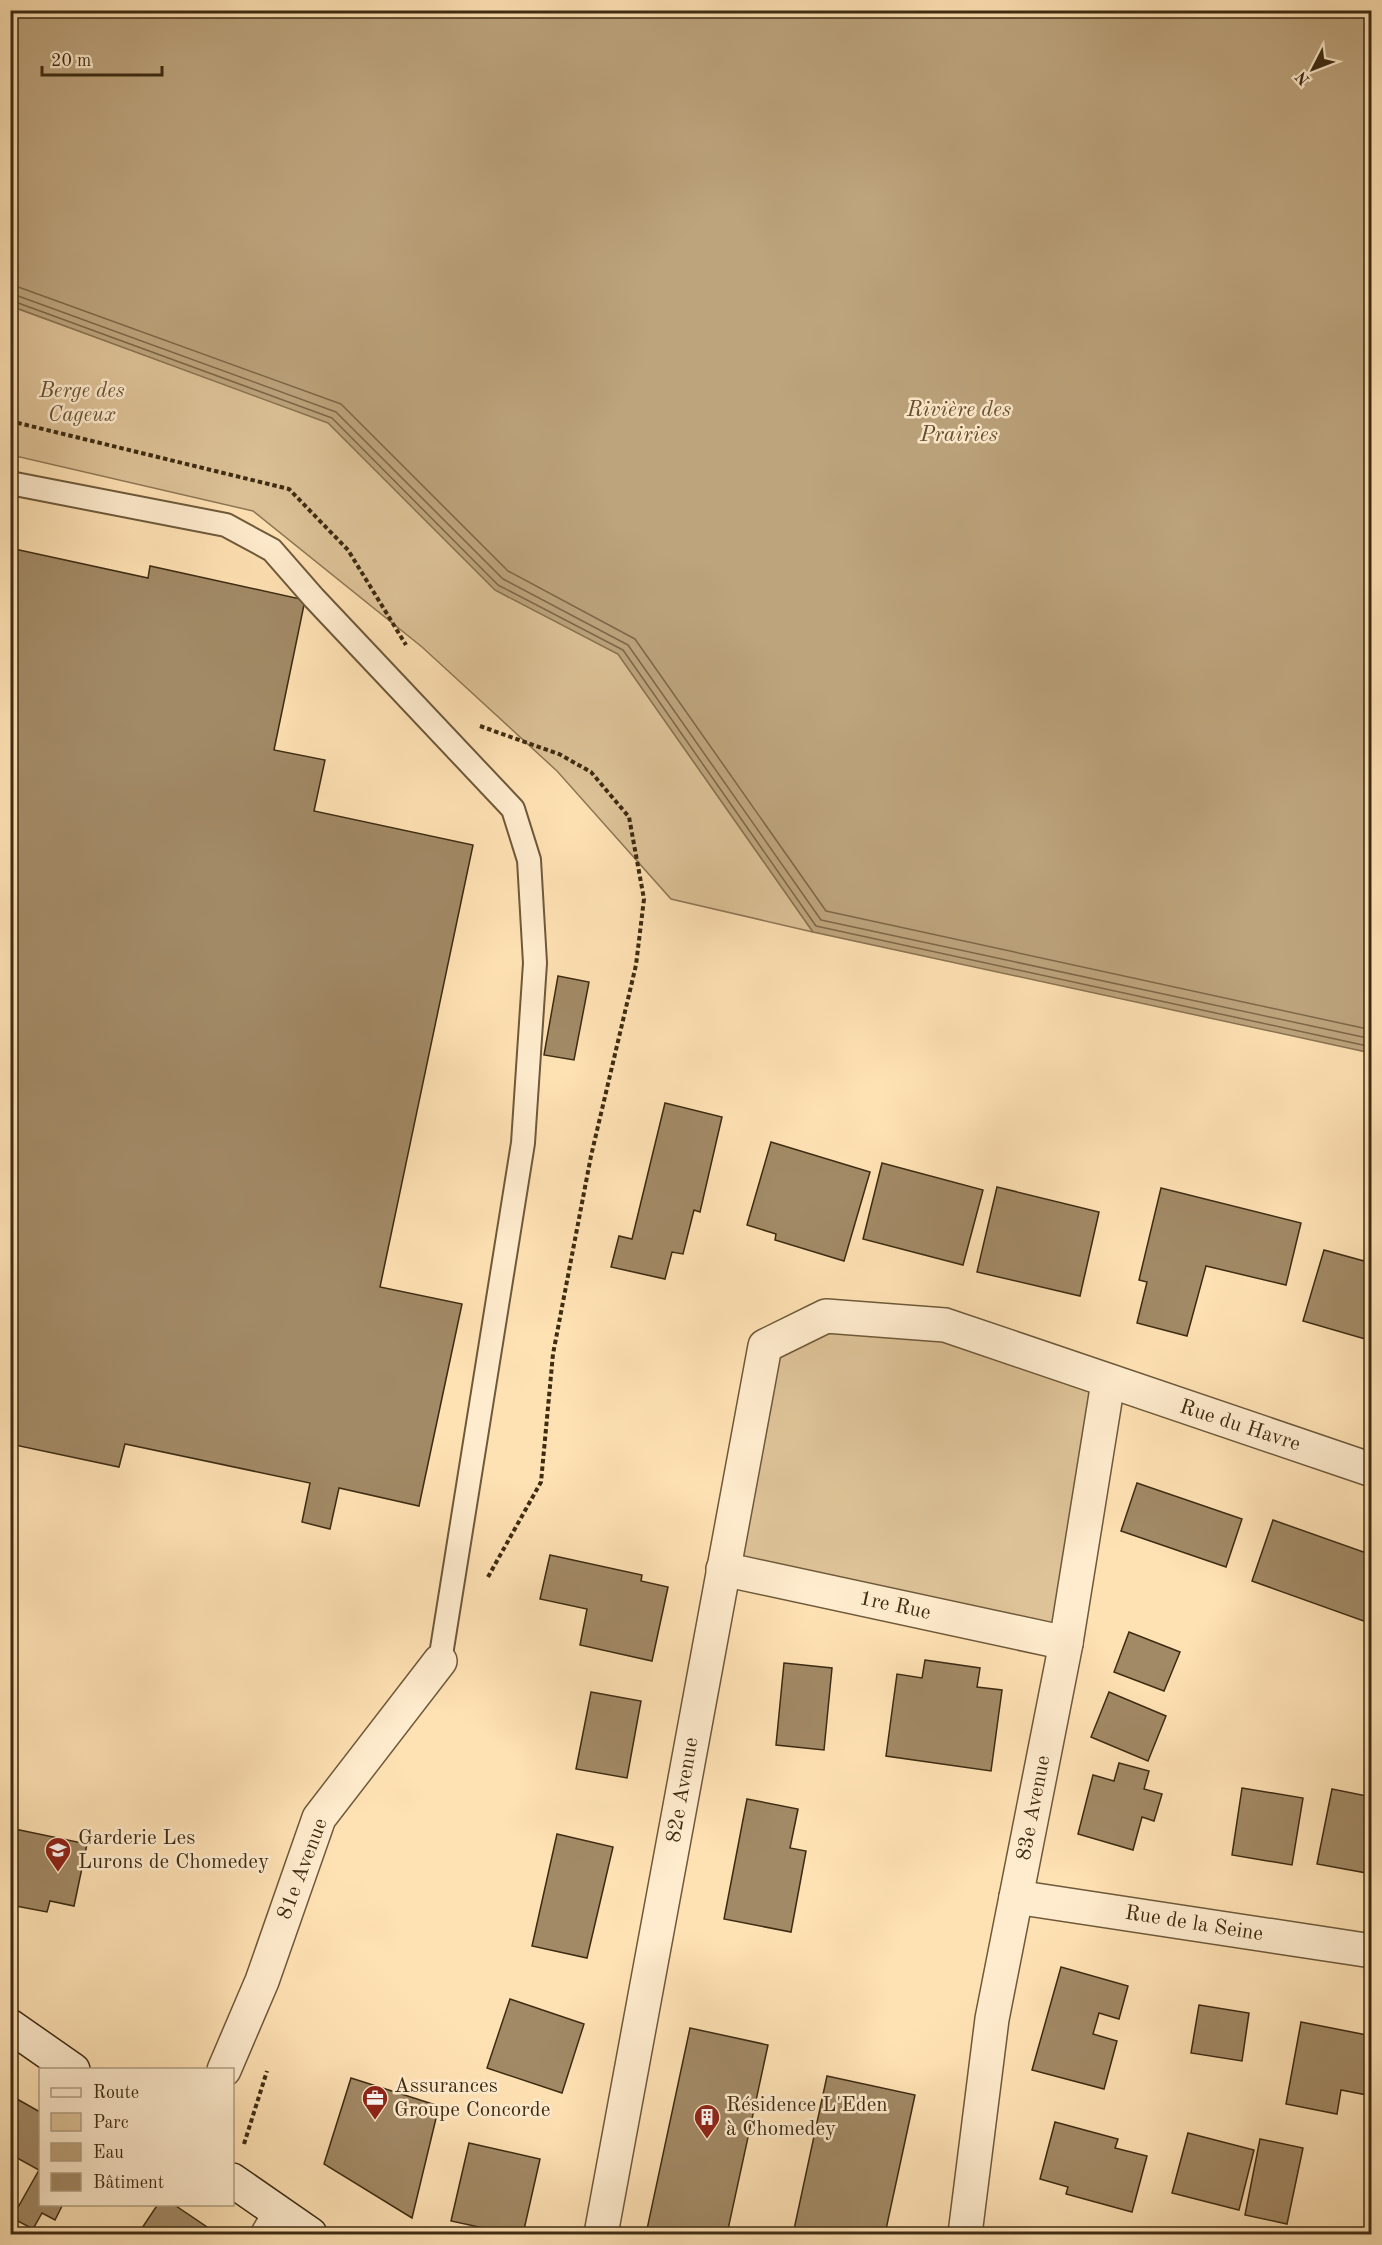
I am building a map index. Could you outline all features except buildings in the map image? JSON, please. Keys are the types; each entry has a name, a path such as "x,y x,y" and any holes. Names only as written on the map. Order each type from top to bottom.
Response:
{"street":[{"name":"Rue du Havre","path":"765,1346 826,1316 945,1324 1108,1382 1371,1470"},
{"name":"82e Avenue","path":"601,2235 765,1346"},
{"name":"83e Avenue","path":"965,2235 992,2019 1066,1643 1108,1382"},
{"name":"1re Rue","path":"723,1569 1066,1643"},
{"name":"81e Avenue","path":"225,2068 262,1981 319,1818 440,1661"},
{"name":"Rue de la Seine","path":"1016,1898 1371,1951"},
{"path":"10,2026 70,2068"},
{"path":"234,2182 273,2225 310,2235"}],"lane":[{"path":"10,483 226,525 272,550 344,631 513,809 530,860 535,963 523,1143 440,1661"}],"path":[{"path":"485,1581 541,1482 553,1354 591,1156 636,965 644,900 629,817 609,792"},
{"path":"243,2145 269,2067"}],"green space":[{"name":"Berge des Cageux","path":"10,306 328,422 495,590 618,654 813,932 671,899 557,771 422,647 253,511 11,455"},
{"path":"826,1316 945,1325 1108,1382 1066,1643 723,1569 765,1346"}],"water":[{"name":"Rivière des Prairies","path":"10,11 1371,11 1371,1053 813,932 618,654 495,590 328,423 11,306"}],"place":[{"name":"Garderie Les Lurons de Chomedey","path":"58,1873"},
{"name":"Assurances Groupe Concorde","path":"375,2121"},
{"name":"Résidence L'Eden à Chomedey","path":"707,2140"}]}
